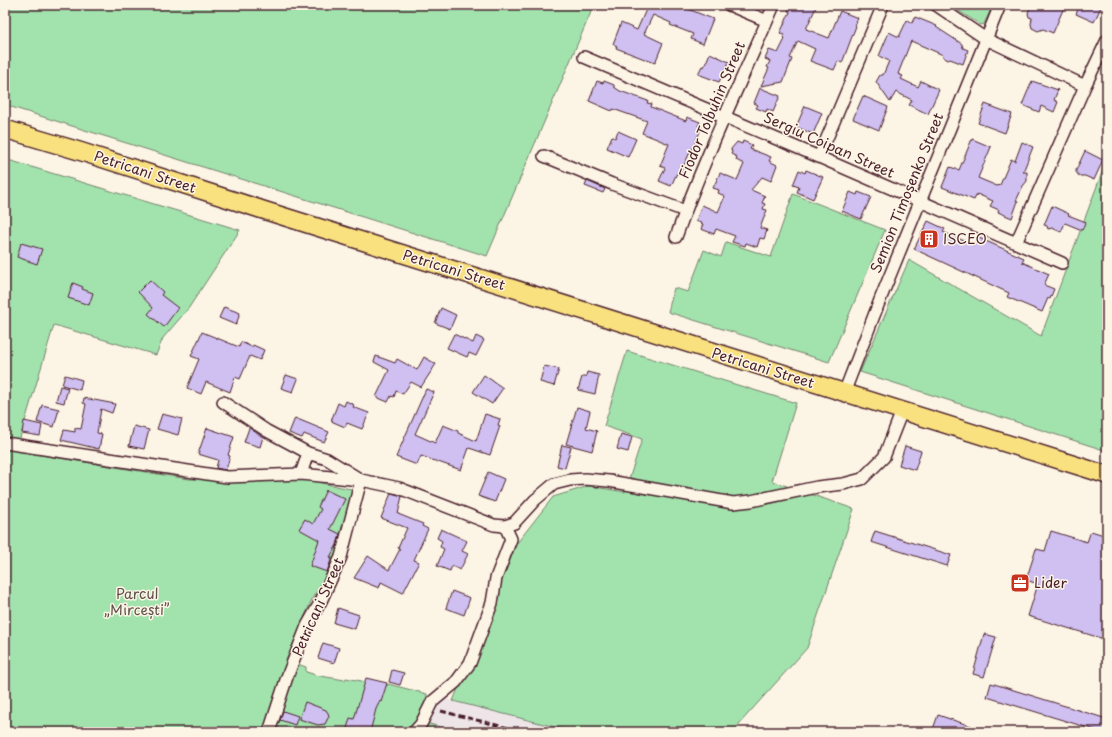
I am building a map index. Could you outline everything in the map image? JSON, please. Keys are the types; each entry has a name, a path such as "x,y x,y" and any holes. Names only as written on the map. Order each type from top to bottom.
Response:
{"main road":[{"name":"Petricani Street","path":"5,129 1107,475"}],"street":[{"path":"729,5 767,21"},
{"name":"Fiodor Tolbuhin Street","path":"676,237 685,211 725,116 774,5"},
{"path":"819,157 883,5"},
{"path":"936,5 986,39 1085,86"},
{"name":"Semion Timoșenko Street","path":"844,393 1000,5"},
{"path":"1016,243 1085,86 1107,40"},
{"name":"Sergiu Coipan Street","path":"584,57 725,116 920,202 1062,262"},
{"path":"544,156 612,184 685,211"},
{"path":"223,402 267,431 308,452 326,459 361,480"},
{"path":"5,443 227,477 301,474 361,480 399,488 494,525 505,526 514,523 535,500 554,484 570,480 585,479 609,481 733,503 751,501 817,487 843,484 862,479 884,457 902,411"},
{"path":"301,474 308,452"},
{"name":"Petricani Street","path":"269,732 287,677 307,626 321,601 341,557 361,480"},
{"path":"414,732 421,724 432,702 456,682 470,663 492,603 496,578 511,539 505,526"}],"shaded area":[{"path":"427,694 575,732 457,732 423,723"}],"green space":[{"path":"5,5 594,5 487,256 5,105"},
{"path":"949,5 993,5 984,24 981,25"},
{"name":"Parcul „Mircești”","path":"5,159 240,230 188,309 163,338 156,355 54,325 16,451 189,479 301,479 351,489 354,494 338,553 330,564 328,573 313,597 286,660 306,667 306,672 314,675 345,680 346,678 387,686 388,684 427,694 423,722 457,732 5,732"},
{"path":"1107,159 1107,451 860,372 909,260 1041,336"},
{"path":"793,194 885,230 829,362 668,312 674,288 688,292 704,250 721,257 726,242 771,257"},
{"path":"627,351 796,403 772,481 854,509 807,648 739,724 735,732 575,732 453,701 517,543 553,497 589,486 625,492 642,439 604,426"}],"building":[{"path":"648,5 681,5 713,19 703,44 691,39 693,34 670,25 671,23 653,15 644,34 663,43 655,63 616,48 617,46 613,44 621,23 637,30"},
{"path":"791,5 817,5 806,29 829,38 840,11 858,18 855,25 856,26 842,63 838,61 834,70 810,61 815,49 798,41 790,58 792,59 783,82 761,86 769,68 767,67 770,61 765,59 769,50 778,53 785,39 783,37 784,35 780,33 790,12 788,11"},
{"path":"1031,5 1065,5 1053,33 1043,29 1038,31 1032,28 1032,18 1029,17 1028,13"},
{"path":"1080,5 1102,5 1094,22 1076,14"},
{"path":"915,17 937,26 936,27 962,44 963,48 968,50 963,64 950,59 948,60 943,57 943,55 911,41 898,74 903,76 901,79 918,87 921,81 939,90 928,114 909,105 912,100 896,92 890,102 876,82 880,75 883,75 889,61 879,56 889,32 899,37 907,20 912,23"},
{"path":"710,53 729,62 719,82 698,74 702,66 704,67"},
{"path":"597,81 603,83 604,81 614,85 614,87 620,91 648,101 647,103 652,104 651,107 686,121 687,117 700,122 698,126 702,127 692,150 680,174 677,173 671,186 659,181 665,168 660,166 669,144 642,133 647,121 613,109 612,111 589,101"},
{"path":"1032,81 1058,90 1054,100 1058,102 1054,112 1041,106 1039,112 1022,105"},
{"path":"760,88 780,96 773,112 767,109 766,112 756,108 758,105 754,103"},
{"path":"863,96 888,107 879,130 853,119"},
{"path":"985,104 1012,114 1005,133 978,123"},
{"path":"805,106 822,113 813,134 796,127"},
{"path":"618,131 636,139 628,157 607,148 612,136 615,138"},
{"path":"972,139 991,147 978,178 997,186 1000,185 1011,159 1015,161 1022,142 1033,147 1023,172 1027,172 1027,181 1016,201 1018,201 1012,218 998,212 999,210 990,206 993,201 977,194 974,200 942,187 950,167 959,170"},
{"path":"743,141 752,145 750,149 771,157 769,161 777,165 771,181 762,177 751,190 765,196 762,203 765,204 763,209 767,210 760,228 767,230 764,239 760,238 757,247 746,243 745,246 732,242 735,236 716,229 714,234 701,229 703,224 696,221 702,205 718,212 725,196 718,193 719,190 713,188 720,173 737,180 744,164 736,160 737,157 731,154 731,149 737,142 742,144"},
{"path":"1085,151 1103,160 1094,180 1085,176 1079,176 1076,172"},
{"path":"799,170 805,173 806,170 823,177 813,199 797,192 799,187 793,185"},
{"path":"587,181 605,189 603,193 585,186"},
{"path":"850,192 857,195 858,192 871,197 861,219 842,211"},
{"path":"1052,206 1069,214 1068,215 1086,222 1082,230 1065,223 1061,232 1052,228 1048,229 1047,226 1044,225"},
{"path":"928,221 945,229 943,232 974,245 977,237 1024,258 1022,262 1049,274 1044,285 1054,289 1042,312 1007,297 1009,293 914,249"},
{"path":"21,243 42,249 37,264 17,257"},
{"path":"150,280 163,292 161,295 178,308 164,327 148,314 153,308 138,292"},
{"path":"73,283 83,287 82,289 93,293 89,305 68,298"},
{"path":"224,307 240,313 236,325 219,318"},
{"path":"441,308 456,315 450,329 435,323"},
{"path":"202,332 239,347 241,342 264,350 260,360 250,356 240,379 235,377 230,392 206,382 201,394 187,388 199,359 191,356"},
{"path":"454,334 473,343 476,336 484,340 476,356 469,353 467,357 447,348"},
{"path":"376,356 395,363 397,359 417,370 424,357 436,364 421,387 411,382 403,394 396,391 394,397 391,396 388,402 376,397 389,370 374,362"},
{"path":"544,366 559,369 554,386 540,382"},
{"path":"587,372 599,375 595,394 578,390 582,377 586,377"},
{"path":"65,375 82,380 80,390 62,385"},
{"path":"286,375 298,379 293,392 281,388"},
{"path":"484,375 503,388 492,404 473,392"},
{"path":"60,386 68,388 64,403 56,401"},
{"path":"426,389 434,392 415,434 435,443 443,425 476,441 485,414 500,419 498,425 500,426 490,455 469,448 461,470 421,456 417,465 396,457"},
{"path":"84,398 115,404 112,413 101,409 97,433 102,434 99,449 61,440 64,430 75,432 75,428 81,429 86,404 83,403"},
{"path":"346,401 354,405 353,407 369,413 362,429 347,423 345,427 331,421 338,403 344,406"},
{"path":"42,405 59,409 54,427 37,422"},
{"path":"577,407 590,411 586,428 597,431 592,451 566,444"},
{"path":"162,414 182,419 178,435 157,429"},
{"path":"295,418 329,432 324,442 304,434 302,438 289,433"},
{"path":"24,421 42,425 40,436 22,433"},
{"path":"134,426 149,430 144,449 129,446"},
{"path":"207,428 234,437 228,455 230,456 226,470 216,468 218,460 198,454"},
{"path":"249,428 263,437 260,447 244,442"},
{"path":"621,434 632,437 628,452 617,449"},
{"path":"562,445 571,447 565,468 557,466"},
{"path":"905,446 921,451 915,470 899,465"},
{"path":"488,472 504,479 495,502 478,496"},
{"path":"326,490 345,499 330,529 340,534 337,545 330,557 332,557 327,572 310,566 319,540 299,529 305,519 313,524 321,509 318,507"},
{"path":"391,493 402,496 398,514 423,524 422,526 428,529 414,560 419,562 403,593 381,582 379,588 354,578 368,556 389,570 400,549 398,548 407,528 381,518"},
{"path":"441,529 467,541 462,551 468,554 460,570 452,566 450,571 437,566 444,549 440,547 442,541 437,538"},
{"path":"875,531 951,555 947,566 871,542"},
{"path":"1051,531 1087,542 1091,531 1107,536 1107,640 1028,616 1038,584 1026,580 1036,549 1045,551"},
{"path":"452,591 470,598 464,615 446,608"},
{"path":"338,608 359,615 355,629 334,623"},
{"path":"984,634 996,637 984,677 973,674"},
{"path":"323,643 339,648 334,663 318,658"},
{"path":"392,670 404,673 400,685 389,682"},
{"path":"366,678 387,683 381,702 380,701 376,709 370,732 346,732 350,718 354,719"},
{"path":"991,683 1107,719 1107,732 1102,732 987,697"},
{"path":"305,702 326,710 329,716 325,724 318,725 299,719"},
{"path":"283,711 298,716 295,725 280,720"},
{"path":"938,715 983,730 982,732 932,732"}],"railway":[{"path":"441,711 524,732"}],"place":[{"name":"ISCEO","path":"929,239"},
{"name":"Lider","path":"1020,583"}]}
